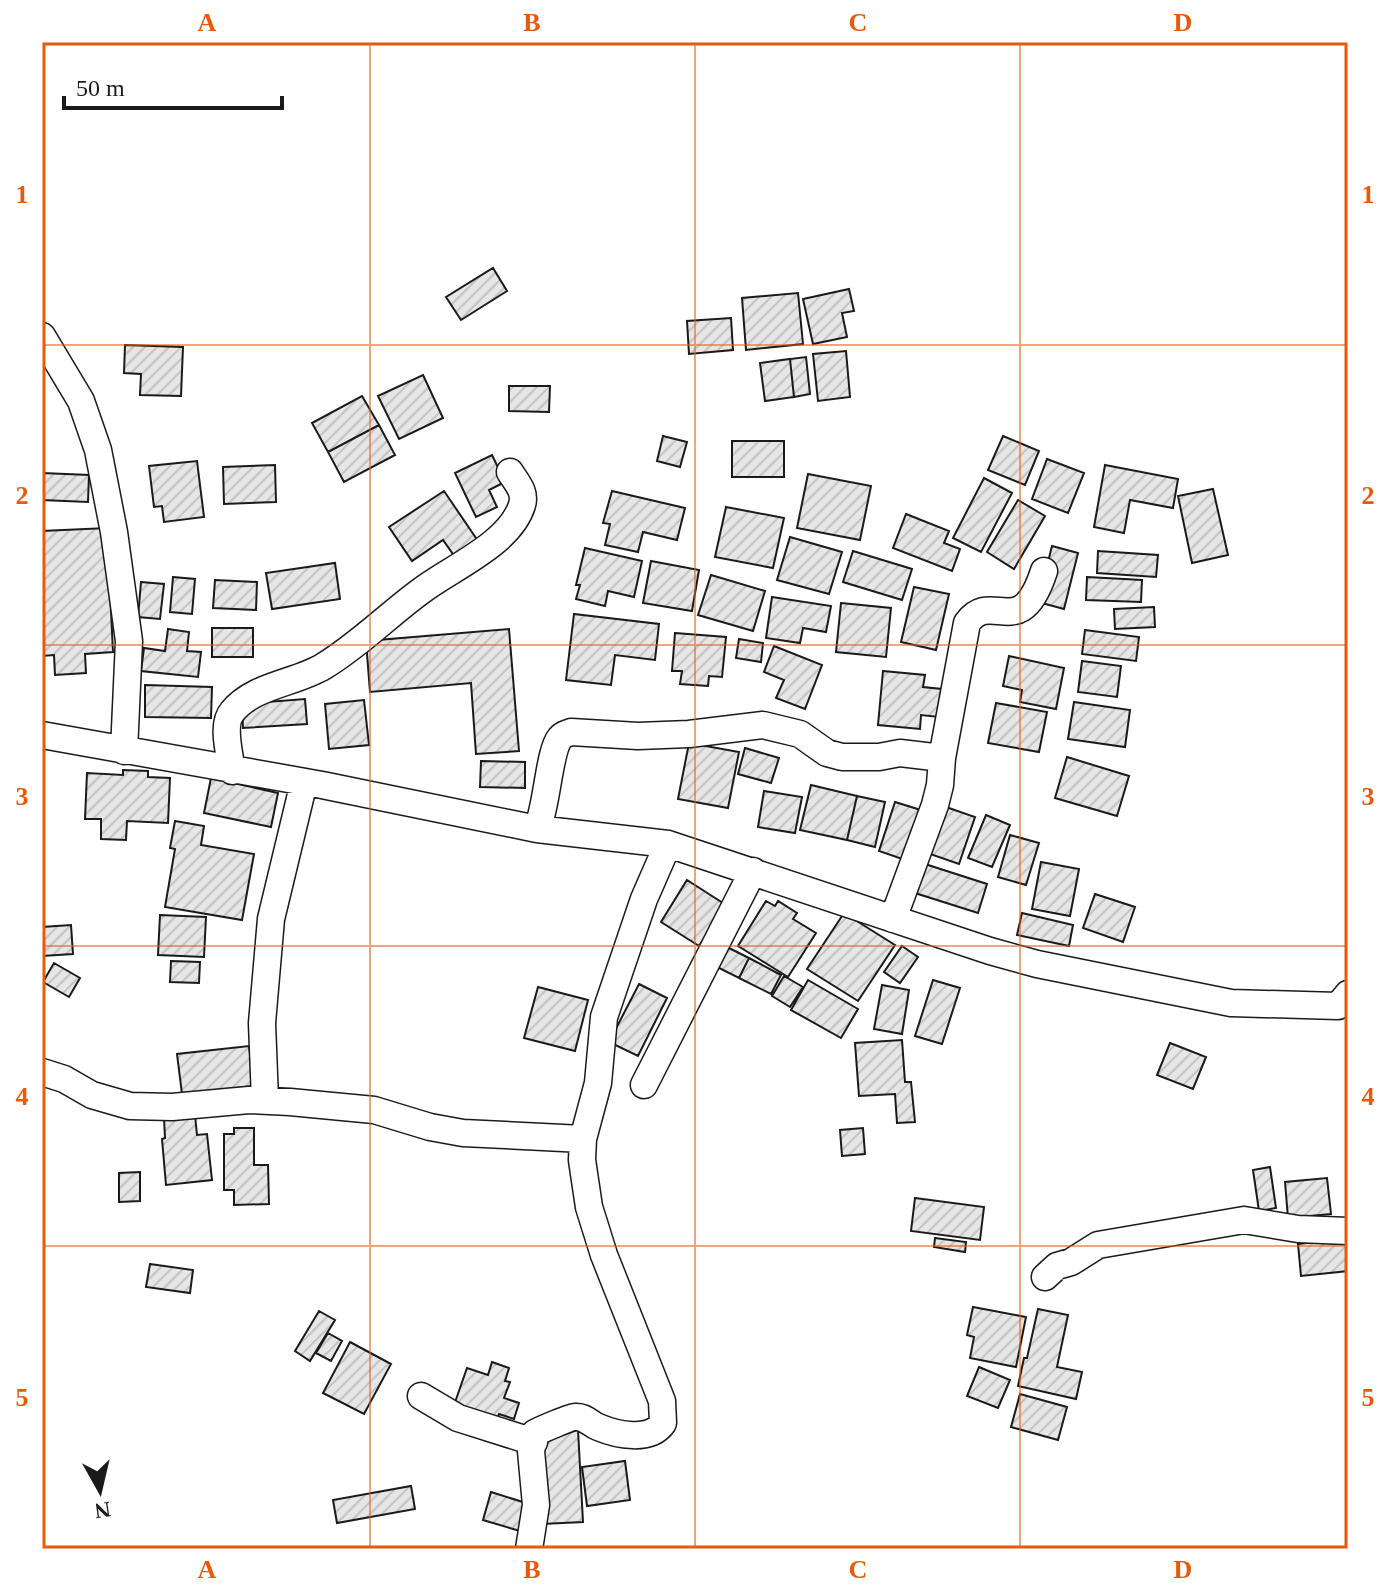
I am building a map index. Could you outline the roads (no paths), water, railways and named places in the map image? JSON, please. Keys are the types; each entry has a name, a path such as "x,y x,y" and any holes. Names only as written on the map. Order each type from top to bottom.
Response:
{"street":[{"path":"42,336 81,401 98,450 114,532 129,641 124,751"},
{"path":"232,771 227,725 230,714 245,699 325,666 423,590 478,554 505,530 521,508 523,493 510,472"},
{"path":"893,919 940,785 942,758 967,623 974,613 981,610 1005,612 1026,608 1044,571"},
{"path":"537,829 544,814 556,746 563,735 571,732 638,736 689,734 763,725 800,734 827,753 842,757 879,757 900,753 942,758"},
{"path":"42,735 304,782 537,829 668,844 1037,964 1231,1003 1338,1006 1348,994"},
{"path":"265,1100 262,1023 271,919 304,782"},
{"path":"529,1549 536,1505 531,1451 535,1433 580,1416 599,1428 638,1435 654,1432 664,1417 662,1401 604,1255 589,1207 582,1160 583,1139 598,1083 604,1017 644,899 668,844"},
{"path":"644,1085 753,871"},
{"path":"42,1072 64,1079 92,1095 130,1106 172,1107 265,1100 374,1110 430,1127 463,1133 583,1139"},
{"path":"1045,1277 1057,1266 1071,1262 1098,1245 1244,1220 1298,1229 1348,1231"},
{"path":"421,1396 458,1418 534,1442"}]}
